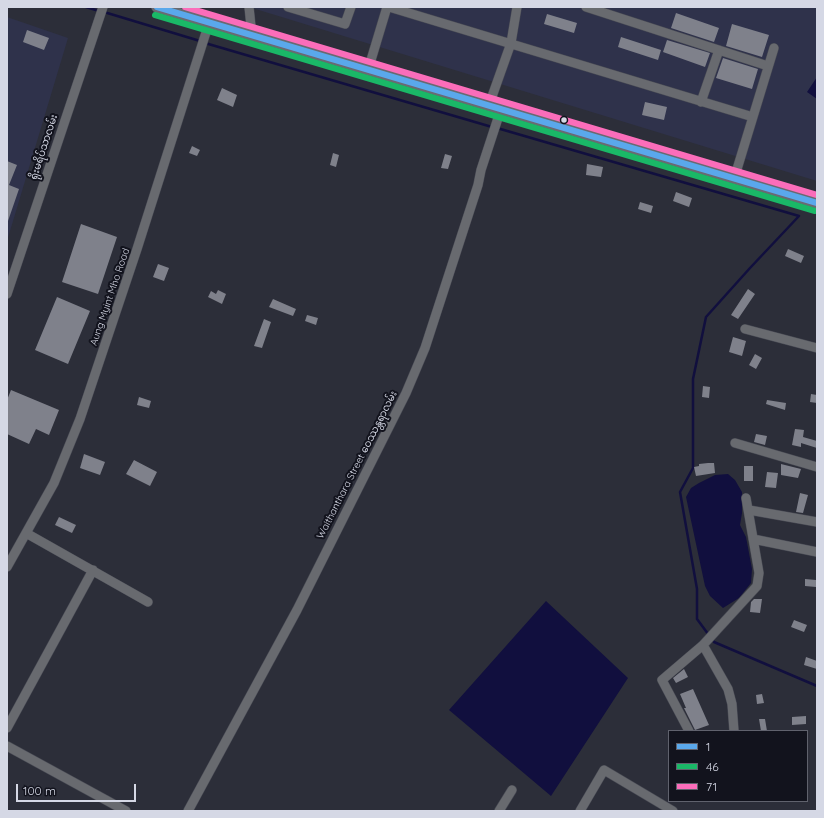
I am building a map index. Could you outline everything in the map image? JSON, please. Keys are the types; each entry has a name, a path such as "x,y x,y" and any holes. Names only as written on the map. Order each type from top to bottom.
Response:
{"main road":[{"path":"157,7 817,203"}],"street":[{"name":"ရိုးမရိပ်သာလမ်း","path":"7,294 103,7"},
{"path":"249,7 252,36"},
{"path":"288,7 344,24 351,7"},
{"path":"368,70 388,7 511,42 753,117"},
{"path":"489,105 511,42 517,7"},
{"path":"586,7 768,66"},
{"name":"Aung Myint Mho Road","path":"7,568 54,483 80,419 138,249 209,23"},
{"path":"734,178 774,48"},
{"path":"701,102 719,50"},
{"name":"Waithanthara Street ဝေဿန္တရာလမ်း","path":"188,811 297,610 406,393 425,348 501,109"},
{"path":"744,329 817,348"},
{"path":"735,443 817,467"},
{"path":"688,730 662,680 703,645 757,586 759,573 746,498"},
{"path":"749,510 817,522"},
{"path":"26,533 148,602"},
{"path":"753,539 817,552"},
{"path":"7,728 93,570"},
{"path":"703,645 728,688 732,704 734,730"},
{"path":"7,746 126,811"},
{"path":"580,811 604,770 673,811"},
{"path":"499,811 512,790"}],"shaded area":[{"path":"249,7 817,7 817,181"},
{"path":"7,17 68,38 7,241"},
{"path":"817,77 817,99 807,92"},
{"path":"728,474 735,480 742,492 742,513 740,525 746,537 752,569 751,583 739,598 723,608 710,596 705,586 686,497 691,488 699,483 715,475"},
{"path":"546,601 628,678 551,796 449,710"}],"building":[{"path":"676,13 719,28 714,42 671,28"},
{"path":"547,14 577,23 574,33 544,24"},
{"path":"732,24 769,35 762,57 726,46"},
{"path":"27,30 49,38 44,50 23,42"},
{"path":"621,37 661,50 658,60 618,47"},
{"path":"667,40 710,53 705,67 663,52"},
{"path":"723,58 758,69 752,89 716,78"},
{"path":"222,88 237,95 233,107 217,100"},
{"path":"645,102 667,107 664,120 642,115"},
{"path":"192,146 200,150 197,156 189,153"},
{"path":"333,153 339,155 336,167 330,165"},
{"path":"445,154 452,156 448,169 441,168"},
{"path":"7,161 17,165 9,185 19,189 8,221"},
{"path":"587,164 603,167 601,177 586,175"},
{"path":"676,192 692,198 689,207 673,201"},
{"path":"640,202 653,206 651,213 638,209"},
{"path":"81,224 117,237 98,294 62,282"},
{"path":"788,249 804,256 801,263 785,256"},
{"path":"158,264 169,268 164,281 153,277"},
{"path":"748,289 755,294 738,319 731,315"},
{"path":"218,290 226,294 222,304 208,297 211,291 216,294"},
{"path":"57,297 90,311 68,364 35,350"},
{"path":"273,299 296,309 293,316 269,307"},
{"path":"307,315 318,318 316,325 305,321"},
{"path":"264,319 271,322 262,348 254,346"},
{"path":"733,337 746,341 742,356 729,352"},
{"path":"755,354 762,358 756,369 749,365"},
{"path":"703,386 710,387 709,398 702,397"},
{"path":"11,390 59,410 49,435 36,429 29,444 7,434 7,400"},
{"path":"811,394 817,395 817,403 810,402"},
{"path":"139,397 151,401 149,408 137,405"},
{"path":"767,400 786,403 785,410 766,404"},
{"path":"795,429 804,430 803,437 817,441 817,448 801,443 801,447 792,445"},
{"path":"756,434 767,436 765,445 754,442"},
{"path":"84,454 105,462 100,475 80,468"},
{"path":"134,460 157,472 150,486 126,474"},
{"path":"714,463 715,473 696,476 694,467 699,466 699,464"},
{"path":"781,464 801,469 798,478 781,475"},
{"path":"744,466 753,466 753,481 744,481"},
{"path":"767,472 778,473 776,488 765,487"},
{"path":"800,493 808,495 803,513 796,512"},
{"path":"59,517 76,525 72,533 55,525"},
{"path":"805,579 816,580 816,587 805,586"},
{"path":"754,599 762,599 760,613 750,612 751,602"},
{"path":"794,620 807,625 804,632 791,627"},
{"path":"806,657 817,661 817,669 804,665"},
{"path":"684,669 688,677 676,683 673,678"},
{"path":"693,689 709,725 695,730 684,708 686,708 680,694"},
{"path":"762,694 764,703 757,704 756,695"},
{"path":"806,716 806,724 792,725 792,717"},
{"path":"759,719 765,719 767,730 761,730"}],"waterway":[{"path":"86,7 99,11"},
{"path":"104,12 200,41"},
{"path":"205,43 492,127"},
{"path":"497,128 799,216 706,317 693,379 693,468 680,492 697,589 697,619 714,642 817,686"}],"transit line":[{"name":"1","path":"157,7 817,203"},
{"name":"71","path":"185,7 817,195"},
{"name":"46","path":"155,15 815,211"}]}
